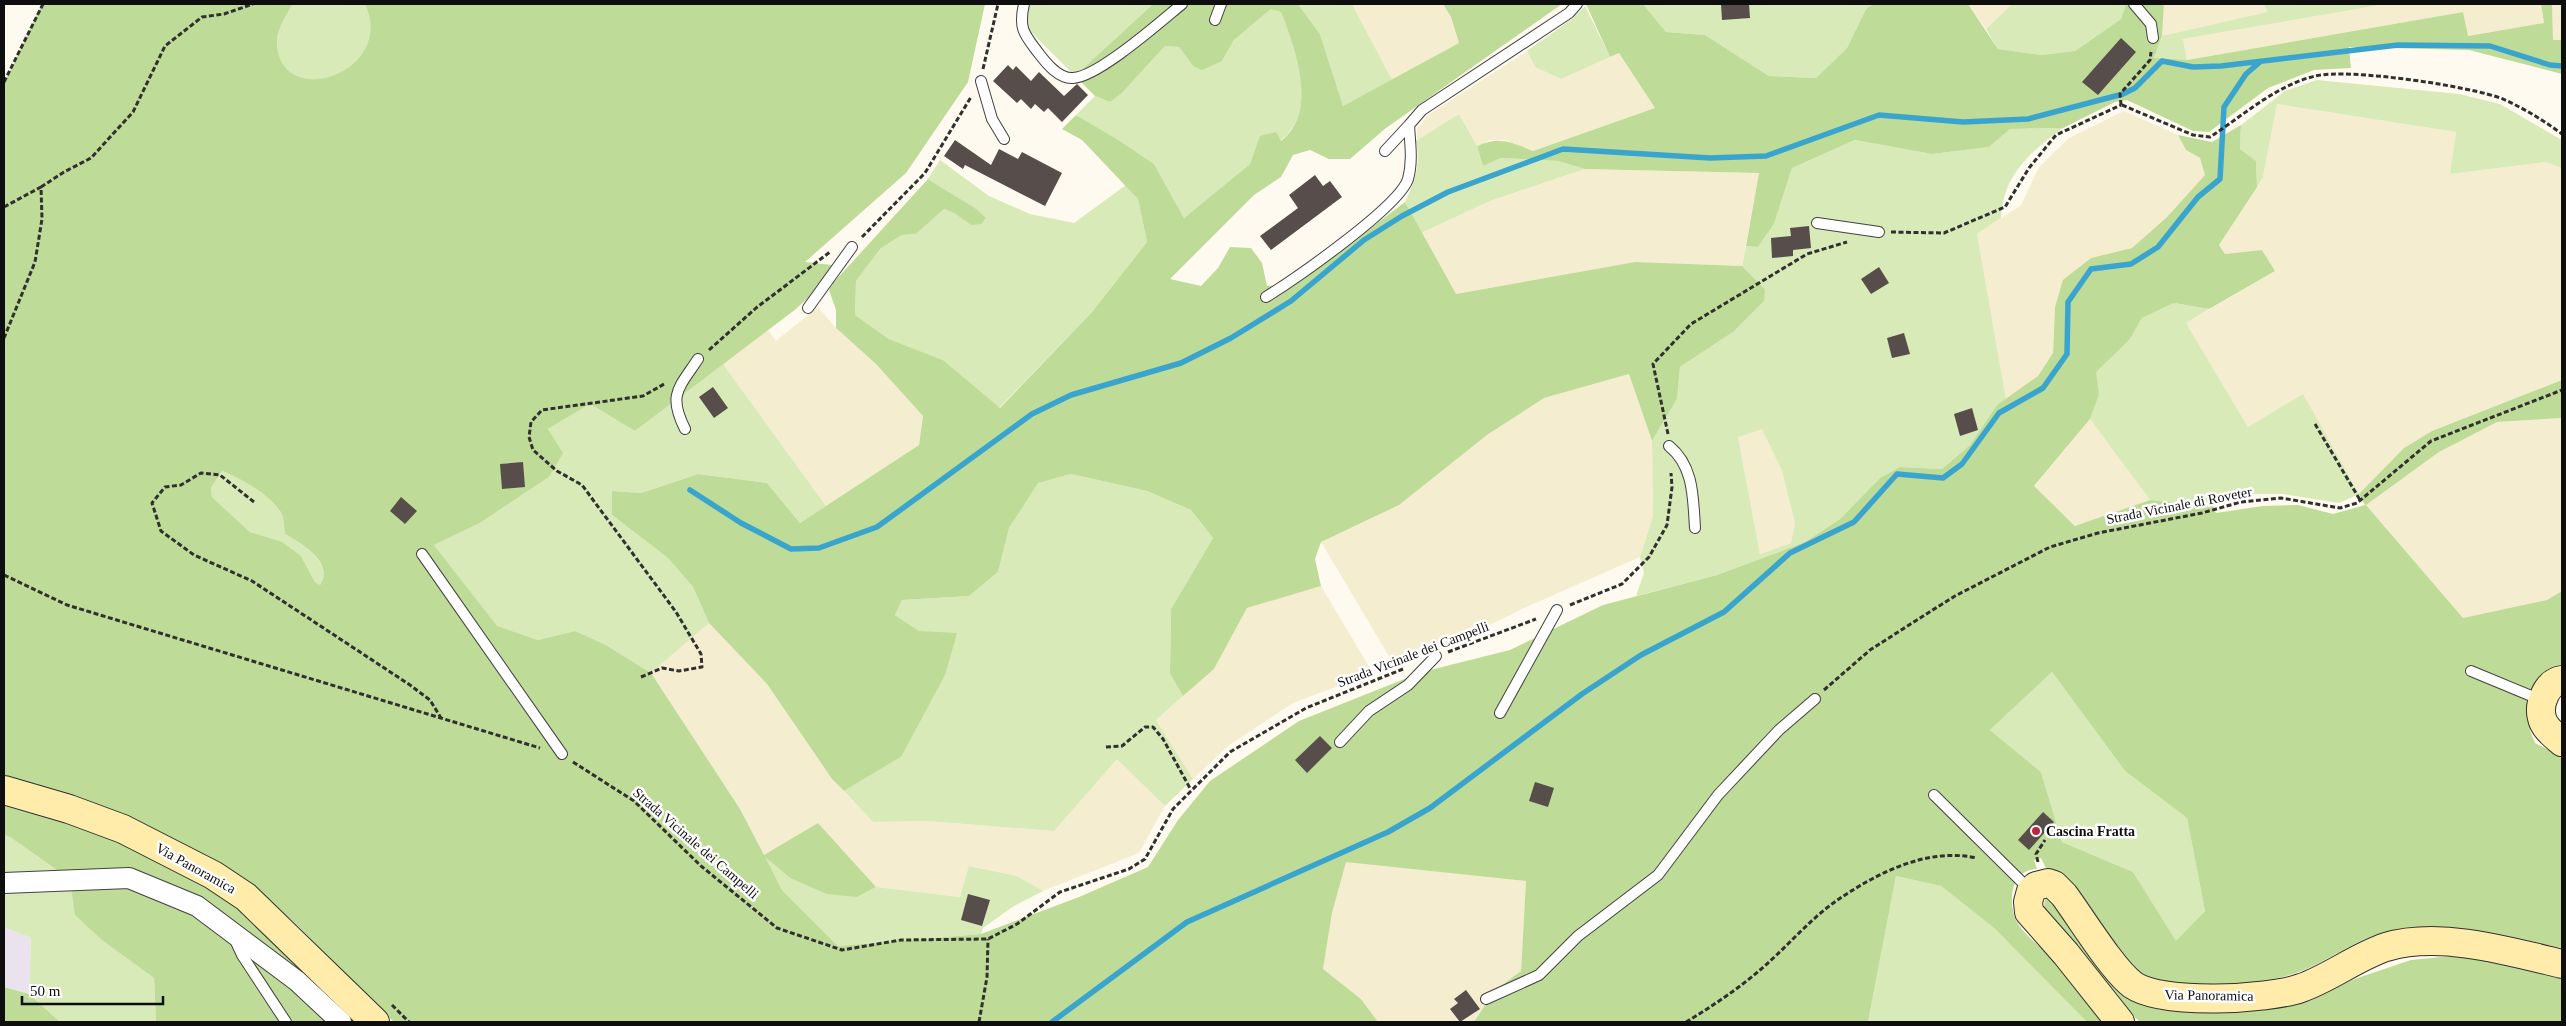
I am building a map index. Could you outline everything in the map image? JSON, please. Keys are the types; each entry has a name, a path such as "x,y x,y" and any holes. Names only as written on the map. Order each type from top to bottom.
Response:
{"street":[{"path":"2562,680 2558,680 2547,690 2542,700 2542,718 2549,731 2562,742"},
{"name":"Via Panoramica","path":"4,790 68,809 123,829 214,875 246,897 382,1012"},
{"path":"4,883 129,878 197,906 297,981 341,1022"},
{"name":"Via Panoramica","path":"2031,891 2042,884 2054,885 2064,895 2120,971 2133,984 2150,993 2169,997 2254,997 2282,993 2302,988 2386,948 2415,943 2450,943 2498,949 2562,964"},
{"path":"2031,891 2028,902 2032,917 2066,954 2120,1022"}],"lane":[{"path":"1024,4 1021,18 1022,31 1051,69 1071,79 1090,75 1182,4"},
{"path":"1215,20 1221,4"},
{"path":"1385,151 1422,110 1569,13 1576,4"},
{"path":"2134,4 2151,24 2153,38"},
{"path":"981,80 992,119 1004,139"},
{"path":"1266,297 1291,282 1388,206 1407,180 1411,152 1409,125"},
{"path":"1817,223 1879,232"},
{"path":"808,308 852,247"},
{"path":"684,429 676,410 676,394 698,360"},
{"path":"1670,446 1681,455 1693,486 1695,528"},
{"path":"422,554 562,754"},
{"path":"1500,713 1557,610"},
{"path":"1340,742 1369,711 1408,685 1436,656"},
{"path":"2471,671 2542,700"},
{"path":"1486,999 1539,974 1578,936 1658,876 1718,795 1779,730 1815,698"},
{"path":"1934,795 2031,891"},
{"path":"232,932 242,954 286,1022"}],"path":[{"path":"4,82 43,4"},
{"path":"4,207 91,158 133,112 165,46 202,17 224,14 253,4"},
{"path":"641,677 662,668 679,670 702,667 701,654 676,612 582,485 557,471 533,450 529,437 531,422 542,410 643,396 698,360 756,308 807,268 830,252 852,247 925,173 981,80 998,4"},
{"path":"2153,38 2150,60 2120,94 2122,105 2193,135 2210,137 2233,123 2276,91 2315,76 2353,74 2446,86 2501,98 2536,115 2562,134"},
{"name":"Strada Vicinale dei Campelli","path":"1436,656 1622,584 1649,557 1667,525 1672,487 1670,446 1653,364 1691,324 1807,254 1879,232 1944,233 2005,206 2028,168 2056,135 2122,105"},
{"path":"4,338 35,262 42,219 40,187"},
{"name":"Strada Vicinale di Roveter","path":"1815,698 1878,645 1955,596 2050,547 2098,533 2202,513 2240,502 2281,498 2340,508 2360,500 2431,441 2562,390"},
{"path":"2315,424 2360,500"},
{"path":"254,502 220,475 201,473 181,485 165,487 152,503 160,531 194,556 252,581 410,685 430,700 441,719"},
{"name":"Strada Vicinale dei Campelli","path":"4,575 67,605 562,754 634,801 701,866 777,928 842,950 901,940 988,939 1017,924 1060,892 1128,869 1145,859 1173,809 1230,752 1306,708 1405,668"},
{"path":"1106,747 1122,746 1145,727 1153,727 1163,739 1191,790"},
{"path":"2038,859 2036,854 2045,840"},
{"path":"1686,1022 1759,971 1835,902 1877,877 1914,860 1956,853 1977,858 1994,854"},
{"path":"979,1022 987,977 988,939"},
{"path":"382,1012 409,1022"}],"shaded area":[{"path":"1352,4 1443,4 1451,17 1459,43 1392,80"},
{"path":"1968,4 2012,4 1986,29"},
{"path":"2164,4 2264,4 2267,12 2162,36"},
{"path":"2386,4 2541,4 2544,23 2467,36 2463,12 2187,60 2183,39"},
{"path":"2552,4 2562,4 2562,40 2553,41"},
{"path":"1527,51 1535,67 1561,79 1619,53 1655,108 1533,151 1505,140 1490,140 1477,146 1459,114 1417,141 1417,129 1428,115"},
{"path":"2277,104 2456,132 2450,174 2545,162 2562,168 2562,380 2432,431 2404,448 2359,494 2303,395 2248,427 2186,323 2275,271 2262,250 2225,254 2219,245 2263,177"},
{"path":"2124,111 2178,135 2186,150 2200,158 2205,175 2167,217 2132,248 2091,258 2055,307 2053,353 2038,376 2006,399 1977,234 2021,205 2039,167 2069,138"},
{"path":"1585,169 1759,173 1742,266 1635,262 1456,294 1421,233 1490,201"},
{"path":"818,307 836,328 876,364 923,416 919,445 826,506 723,364 768,330 776,341"},
{"path":"1629,374 1652,441 1653,516 1640,557 1524,608 1439,650 1393,663 1321,542 1399,505 1487,435 1544,398"},
{"path":"2562,418 2562,591 2547,600 2463,618 2366,505 2439,452 2497,422"},
{"path":"2090,419 2150,500 2076,526 2034,487"},
{"path":"1762,428 1782,471 1795,523 1791,543 1760,554 1738,437"},
{"path":"1321,586 1373,673 1293,703 1228,746 1193,779 1156,720 1214,669 1247,608"},
{"path":"709,623 767,684 832,779 873,822 927,821 1054,831 1117,758 1165,806 1139,853 1043,891 1017,876 970,866 960,897 876,887 818,823 764,856 740,809 651,673"},
{"path":"1346,861 1526,881 1521,971 1494,991 1474,1022 1378,1022 1361,999 1323,969 1332,913"},
{"path":"4,927 31,938 29,994 4,987"}],"green space":[{"path":"42,4 292,4 277,38 283,64 297,76 315,79 334,75 352,65 365,49 371,28 365,4 985,4 968,82 906,173 805,262 832,265 810,296 796,309 635,431 590,404 548,429 563,453 549,477 480,523 434,545 497,626 538,640 575,631 606,645 651,673 740,809 764,855 818,823 876,887 857,897 827,894 790,878 765,857 782,890 838,946 981,934 1079,897 1148,867 1178,820 1210,781 1299,721 1422,672 1510,650 1603,605 1717,575 1805,542 1840,519 1880,478 1900,467 1942,469 1970,445 1997,405 2038,376 2053,353 2055,307 2063,280 2091,258 2132,248 2167,217 2205,175 2200,158 2186,150 2178,135 2212,142 2241,125 2240,149 2256,161 2257,187 2219,245 2225,254 2262,250 2275,271 2209,309 2174,303 2142,318 2130,339 2096,372 2099,395 2090,419 2034,486 2075,526 2150,500 2213,505 2216,513 2263,506 2298,505 2333,514 2365,505 2359,494 2404,448 2432,431 2562,380 2562,418 2497,422 2439,452 2366,505 2463,618 2547,600 2562,591 2562,664 2550,670 2528,711 2530,731 2535,743 2562,757 2562,948 2494,934 2425,928 2379,934 2304,970 2265,981 2216,986 2169,982 2148,977 2132,968 2074,885 2058,873 2046,868 2041,858 2034,860 2037,869 2021,875 2016,881 2012,897 2014,915 2025,933 2057,963 2106,1022 2087,1022 1994,928 1941,886 1896,876 1868,1022 1474,1022 1494,991 1521,971 1526,881 1346,862 1332,913 1323,969 1361,999 1378,1022 394,1022 293,921 219,862 127,818 4,779 4,84","holes":["222,471 254,487 275,504 282,516 285,534 307,548 320,562 323,569 320,585 315,582 301,556 282,542 250,532 212,497 211,488","2052,672 2125,771 2187,818 2205,911 2176,941 2133,872 2062,842 2041,772 1990,730"]},
{"path":"292,4 365,4 371,29 366,49 352,65 334,76 315,79 297,76 283,64 277,43 280,28"},
{"path":"1028,4 1153,4 1075,76 1024,25"},
{"path":"1153,4 1298,4 1320,34 1343,106 1459,43 1451,17 1443,4 1562,4 1386,128 1350,159 1329,159 1310,150 1293,155 1281,177 1254,195 1170,279 1201,286 1218,268 1230,247 1251,248 1262,263 1267,286 1300,282 1405,202 1456,294 1635,262 1742,266 1765,289 1764,301 1733,332 1680,367 1677,399 1652,441 1629,374 1544,398 1487,435 1399,505 1321,542 1315,559 1321,586 1247,608 1214,669 1183,696 1170,674 1171,609 1213,538 1191,510 1147,491 1071,474 1038,483 1009,528 998,572 969,596 902,600 895,615 919,631 957,633 945,675 901,757 844,791 832,779 767,684 709,623 693,587 668,558 612,515 612,491 641,493 698,474 767,483 800,523 919,445 923,416 876,364 836,328 836,310 829,290 834,282 928,179 975,208 986,218 981,224 971,225 954,213 944,209 916,234 902,235 881,248 856,281 855,315 889,339 943,360 1000,408 1092,312 1147,242 1138,199 1082,140 1062,129 1076,115 1154,164 1184,218 1250,164 1260,136 1276,132 1281,141 1292,129 1299,114 1301,97 1297,61 1281,12 1271,9 1234,40 1222,61 1202,70 1193,66 1179,47 1165,46 1122,93 1110,102 1095,96 1075,76"},
{"path":"1298,4 1352,4 1392,80 1343,106 1320,34"},
{"path":"1586,4 1643,4 1666,32 1705,35 1769,76 1816,78 1847,48 1866,9 1873,4 1968,4 1998,49 2041,55 2075,51 2121,19 2126,4 2164,4 2162,36 2154,58 2187,60 2463,12 2468,36 2544,23 2541,4 2552,4 2553,40 2562,40 2562,74 2469,50 2349,47 2351,68 2314,70 2268,88 2209,132 2193,131 2127,100 2115,102 2063,128 2010,129 1989,147 1932,154 1855,140 1792,168 1774,224 1758,247 1746,246 1759,173 1585,169 1558,161 1501,158 1483,166 1477,146 1485,143 1505,141 1533,151 1655,108 1619,53 1610,57"},
{"path":"1643,4 1873,4 1866,9 1847,48 1816,78 1769,76 1705,35 1666,32"},
{"path":"2012,4 2126,4 2121,19 2075,51 2041,55 1998,49 1986,29"},
{"path":"2264,4 2386,4 2183,39 2187,60 2154,59 2162,36 2267,12"},
{"path":"1585,6 1610,57 1561,79 1535,67 1527,51 1572,19"},
{"path":"1271,9 1281,12 1297,61 1302,97 1299,113 1292,128 1280,141 1261,136 1250,164 1184,218 1154,164 1076,115 1095,96 1110,102 1122,93 1165,46 1179,47 1193,66 1222,61 1234,40"},
{"path":"2317,80 2459,94 2500,104 2562,140 2562,168 2545,162 2450,174 2456,132 2277,104 2263,177 2257,187 2256,161 2240,149 2241,125 2285,91"},
{"path":"1459,114 1477,146 1483,166 1501,158 1558,161 1585,169 1490,201 1421,233 1405,202 1416,172 1418,157 1416,141"},
{"path":"2063,128 2040,146 2020,166 2007,189 2001,218 1977,234 2006,399 1997,405 1970,445 1942,469 1900,467 1880,478 1840,519 1805,542 1717,575 1636,596 1644,573 1640,557 1653,516 1652,441 1677,399 1680,367 1733,332 1765,289 1742,266 1746,246 1758,247 1774,224 1792,168 1855,140 1932,154 1989,147 2010,129","holes":["1762,429 1782,471 1795,523 1791,543 1760,554 1738,437"]},
{"path":"940,160 989,196 1030,214 1074,223 1126,185 1138,199 1147,242 1092,312 999,408 943,360 889,339 855,315 856,281 881,248 902,235 916,234 944,209 954,213 971,225 986,219 975,208 928,179"},
{"path":"2174,303 2209,309 2186,323 2248,427 2303,394 2359,494 2339,503 2283,494 2251,494 2213,505 2150,500 2090,419 2099,395 2095,372 2130,339 2142,318"},
{"path":"723,364 826,506 800,523 767,483 698,474 641,493 612,491 612,515 668,558 693,587 709,623 651,673 606,645 575,631 538,640 496,626 434,545 480,523 549,477 562,453 548,429 590,404 635,431"},
{"path":"222,471 254,487 275,504 282,516 285,534 307,549 320,562 323,569 323,577 320,585 315,582 301,556 250,532 212,497 211,488"},
{"path":"1071,474 1147,491 1191,510 1213,538 1171,609 1170,674 1183,696 1156,720 1193,779 1165,806 1117,759 1054,831 927,821 873,822 844,791 901,757 919,631 895,615 902,600 969,596 998,572 1009,528 1037,483"},
{"path":"2052,672 2125,771 2187,818 2205,911 2176,942 2133,872 2062,842 2041,772 1990,730"},
{"path":"4,803 118,837 237,904 362,1022 156,1022 154,978 103,941 75,915 70,879 10,837 4,835"},
{"path":"4,835 10,837 70,879 76,915 103,941 154,978 156,1022 60,1022 29,994 31,938 4,927"},
{"path":"764,856 790,878 857,897 876,887 960,897 969,866 1017,876 1043,891 1014,906 983,928 981,934 838,946 782,890"},
{"path":"1896,876 1941,886 1994,928 2087,1022 1868,1022"},
{"path":"2051,897 2126,989 2337,985 2411,960 2452,956 2494,961 2562,975 2562,1022 2140,1022 2120,1003 2044,908 2045,900"},
{"path":"4,987 29,994 60,1022 4,1022"}],"building":[{"path":"1721,4 1749,4 1750,18 1722,20"},
{"path":"2121,38 2136,52 2098,95 2082,82"},
{"path":"1008,65 1013,70 1016,66 1031,81 1039,72 1064,96 1077,84 1088,95 1062,122 1048,108 1044,112 1035,104 1031,109 1021,99 1017,103 993,81"},
{"path":"955,140 991,165 999,149 1018,159 1022,152 1062,173 1045,206 965,165 963,169 944,156"},
{"path":"1315,175 1323,186 1330,181 1342,197 1271,250 1260,236 1298,208 1289,195"},
{"path":"1809,226 1811,248 1793,250 1793,256 1772,258 1771,238 1791,236 1790,228"},
{"path":"1879,267 1889,283 1871,294 1861,279"},
{"path":"1904,333 1910,354 1892,358 1887,338"},
{"path":"713,387 728,408 714,418 699,397"},
{"path":"1972,408 1978,430 1960,436 1954,414"},
{"path":"523,462 525,487 502,489 500,464"},
{"path":"401,497 417,511 405,524 390,511"},
{"path":"1320,736 1332,748 1307,773 1295,760"},
{"path":"1535,782 1554,788 1548,807 1529,801"},
{"name":"Cascina Fratta","path":"2043,812 2054,822 2029,850 2018,840"},
{"path":"968,894 990,900 982,926 961,920"},
{"path":"1466,990 1480,1009 1460,1022 1450,1009 1458,1003 1454,999"}],"waterway":[{"path":"690,490 741,523 791,549 819,548 877,527 1032,414 1071,395 1181,363 1231,338 1291,301 1364,240 1402,216 1448,192 1563,149 1710,158 1766,156 1879,115 1963,122 2028,119 2123,94 2135,88 2162,61 2193,67 2221,66 2398,45 2490,46 2550,65 2562,66"},
{"path":"1052,1022 1187,922 1388,832 1430,808 1582,694 1641,655 1724,612 1790,553 1854,522 1897,474 1943,478 1962,464 1999,413 2043,388 2067,354 2068,302 2091,269 2131,264 2158,247 2198,197 2220,179 2224,107 2246,74 2260,62"}],"place":[{"name":"Cascina Fratta","path":"2036,831"}]}
